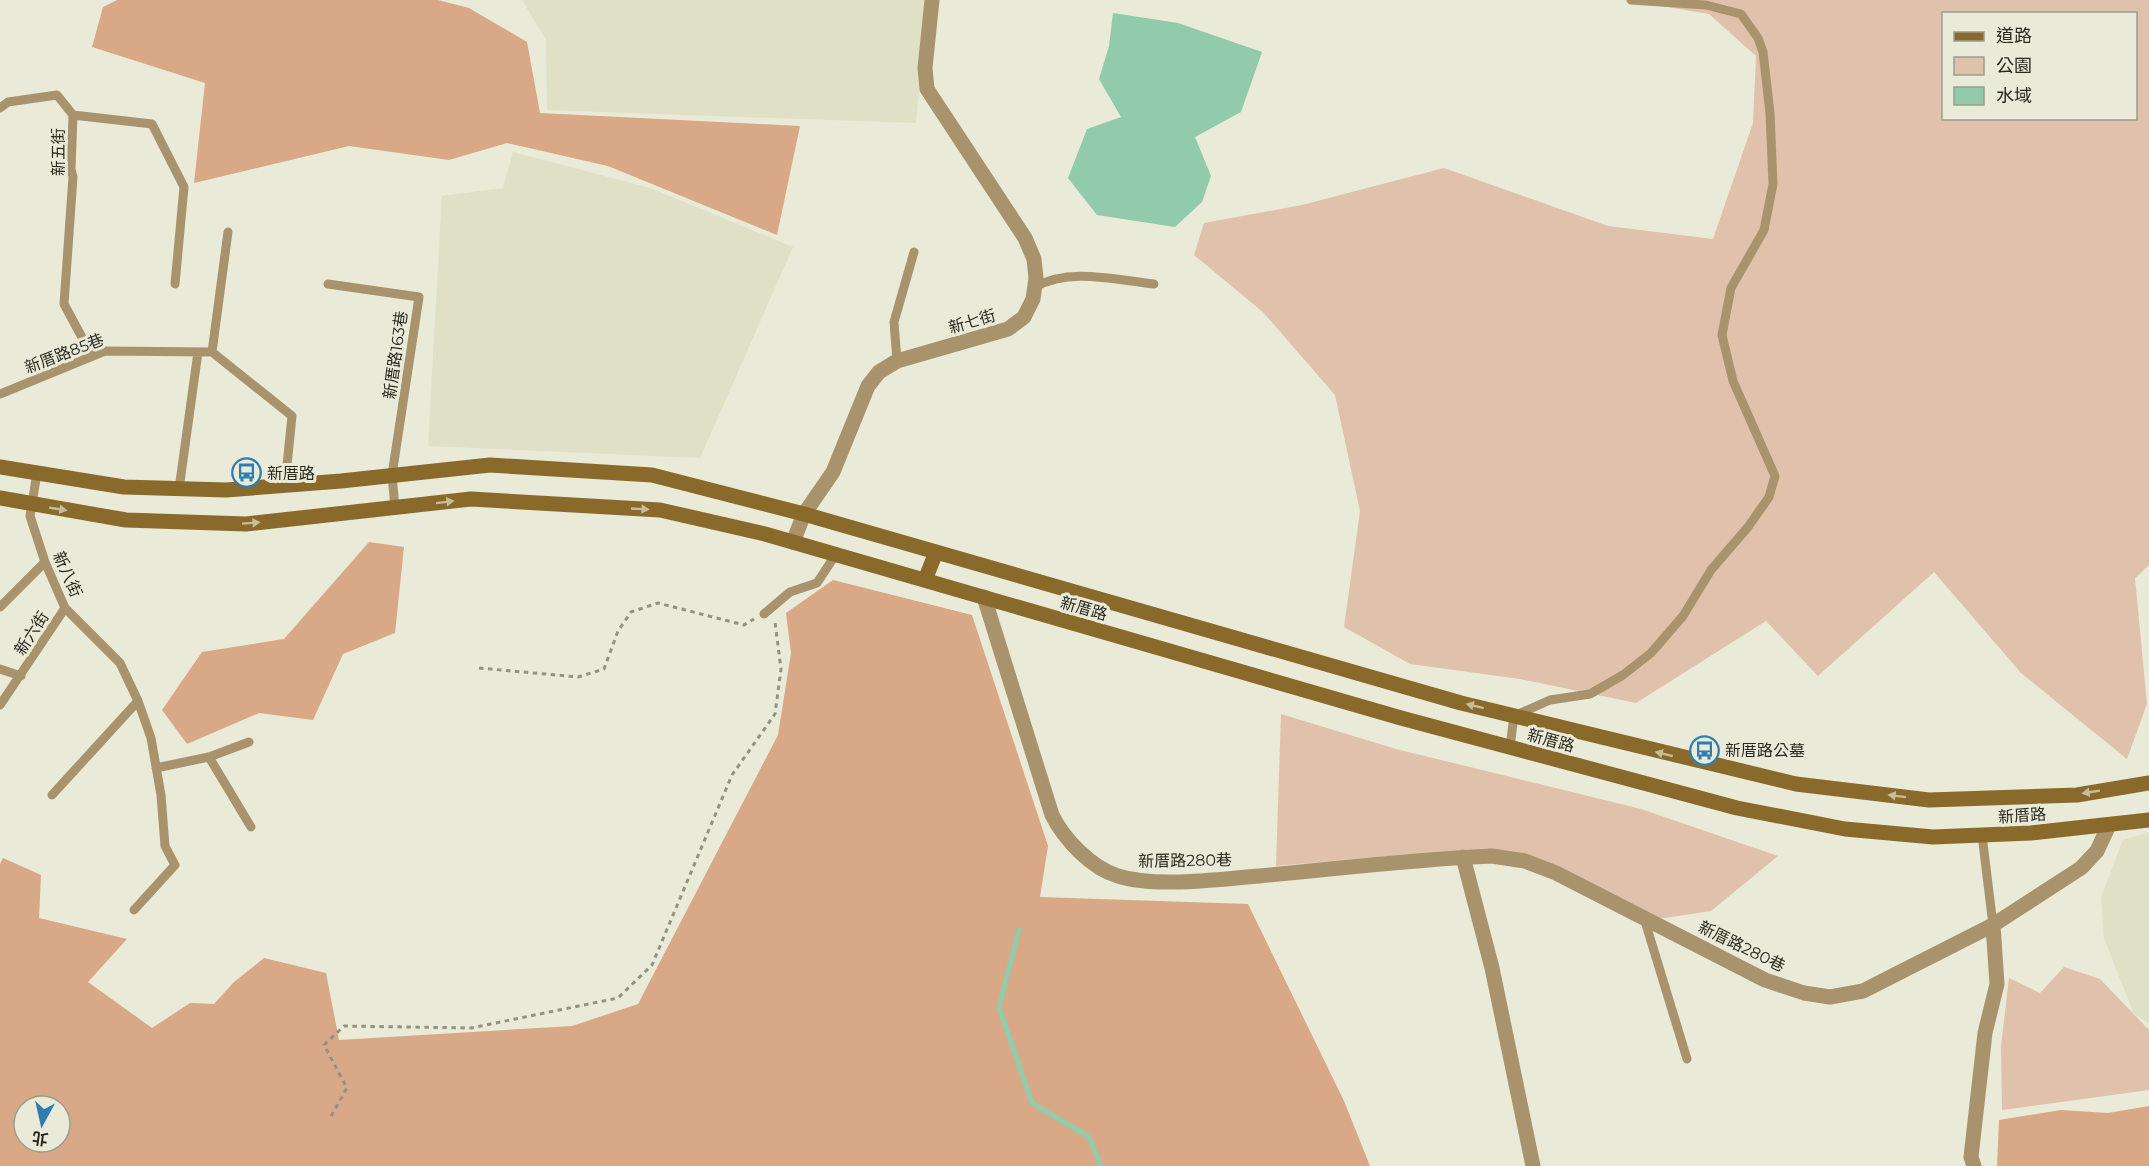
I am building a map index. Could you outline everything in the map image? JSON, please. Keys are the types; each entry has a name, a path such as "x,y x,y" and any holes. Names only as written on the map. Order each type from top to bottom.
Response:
{"street":[{"name":"新七街","path":"793,542 804,514 833,472 868,386 879,372 897,361 1008,329 1024,317 1033,299 1034,259 1025,238 927,89 925,68 932,0"},
{"name":"新厝路","path":"0,467 124,487 225,490 490,465 652,475 804,514 1514,716 1796,784 1929,800 2077,795 2149,783"},
{"name":"新厝路","path":"0,498 126,520 246,524 471,499 660,510 793,542 1510,747 1737,808 1835,827 1933,837 1982,835 2149,820"},
{"path":"925,580 936,552"},
{"name":"新厝路280巷","path":"984,597 1052,815 1068,840 1099,867 1115,876 1135,880 1206,880 1463,857 1491,856 1525,861 1556,873 1765,980 1804,993 1830,997 1863,991 1993,925 2081,868 2097,851 2109,825"},
{"path":"1463,857 1492,968 1533,1166"},
{"path":"1974,1166 1971,1157 1985,1033 1997,984 1993,925"}],"lane":[{"path":"1510,747 1514,716 1550,700 1590,694 1623,675 1651,653 1683,616 1711,570 1748,527 1769,497 1775,476 1733,381 1722,335 1731,288 1764,230 1773,184 1770,113 1763,52 1758,38 1741,14 1706,5 1631,0"},
{"path":"0,108 8,102 57,95 73,115"},
{"name":"新五街","path":"92,356 64,304 73,177 70,169 73,115 152,123 184,187 175,284"},
{"path":"228,232 212,352 292,416 285,485"},
{"path":"897,361 894,322 914,252"},
{"path":"1035,287 1050,278 1074,276 1154,284"},
{"name":"新厝路163巷","path":"328,284 418,297 392,475 395,508"},
{"name":"新厝路85巷","path":"0,394 92,356 119,349 212,352"},
{"path":"179,489 198,352"},
{"name":"新八街","path":"37,473 30,516 45,562 65,608 120,663 138,701 151,738 165,846 175,865 134,910"},
{"path":"764,614 790,592 817,583 836,554"},
{"path":"0,607 45,562"},
{"name":"新六街","path":"0,705 65,608"},
{"path":"0,669 21,676"},
{"path":"52,795 138,701"},
{"path":"156,768 209,757 249,742"},
{"path":"209,757 251,827"},
{"path":"1982,835 1993,925"},
{"path":"1644,918 1687,1059"}],"path":[{"path":"479,668 578,677 604,669 618,631 631,612 658,603 744,625 764,614"},
{"path":"331,1116 347,1088 324,1045 344,1026 471,1028 548,1014 618,998 652,965 732,775 775,714 781,669 774,606"}],"shaded area":[{"path":"117,0 438,0 469,8 527,42 540,113 800,126 777,235 608,166 507,143 449,160 349,146 194,183 205,83 92,47 103,7"},
{"path":"522,0 927,0 916,123 547,110 546,40"},
{"path":"513,152 650,188 793,247 700,458 428,446 442,196 503,188"},
{"path":"369,542 404,547 395,633 343,654 313,720 259,713 187,744 162,710 202,652 284,639"},
{"path":"833,580 972,615 1048,846 1040,897 1248,904 1344,1101 1370,1166 0,1166 0,864 3,858 41,875 39,918 127,939 88,982 152,1028 190,1003 214,1004 234,982 264,958 326,973 339,1040 572,1026 638,1004 778,735 791,653 786,613"},
{"path":"2149,832 2149,1023 2134,1014 2104,938 2101,897 2123,840"},
{"path":"2149,1106 2149,1166 1997,1166 1999,1120 2061,1110 2108,1113"}],"green space":[{"path":"1625,0 2149,0 2149,565 2135,578 2147,704 2127,759 2021,673 1934,572 1818,676 1766,621 1636,703 1520,679 1410,664 1344,627 1360,511 1335,395 1263,312 1194,255 1204,223 1302,205 1444,168 1608,226 1713,239 1753,123 1756,56 1709,14"},
{"path":"1281,714 1396,749 1641,809 1778,856 1711,911 1658,919 1484,852 1410,854 1276,866"},
{"path":"2064,967 2100,979 2149,1030 2149,1090 2002,1110 2001,1046 2009,978 2040,993"}],"water":[{"path":"1113,13 1178,23 1262,52 1241,112 1195,137 1211,176 1202,202 1175,227 1097,215 1068,178 1087,129 1121,117 1099,79 1109,46"}],"waterway":[{"path":"1019,930 999,1007 1032,1103 1089,1137 1101,1166"}],"place":[{"name":"新厝路","path":"246,473"},
{"name":"新厝路公墓","path":"1704,750"}]}
